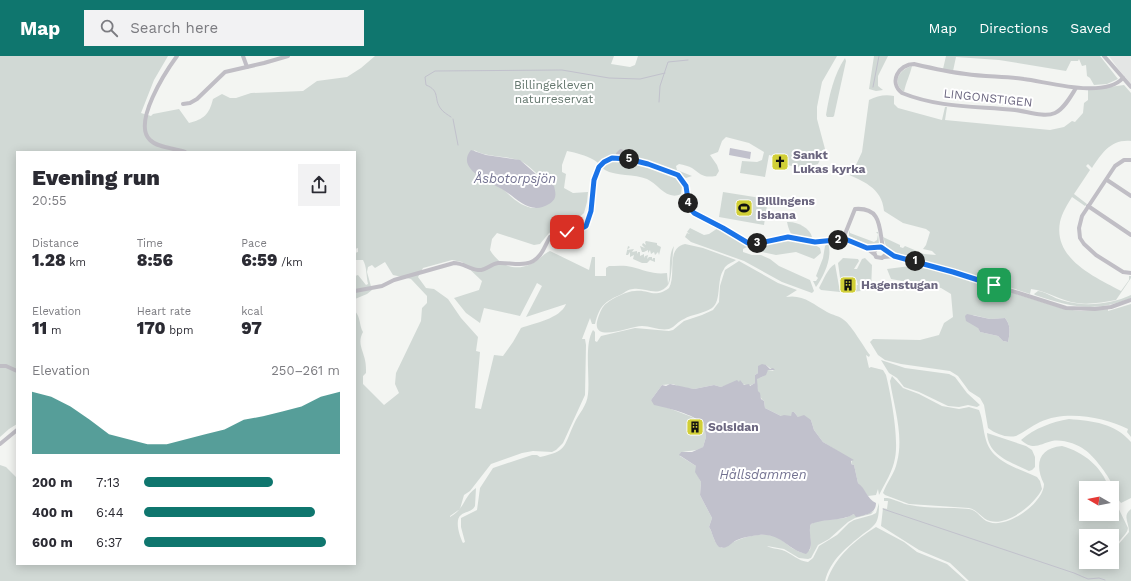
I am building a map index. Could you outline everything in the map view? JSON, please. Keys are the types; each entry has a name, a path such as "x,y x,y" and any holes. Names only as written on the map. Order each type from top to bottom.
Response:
{"street":[{"path":"177,56 158,85 147,115 145,128 149,139 154,143 182,151"},
{"path":"243,56 247,67"},
{"path":"183,104 190,103 197,99 225,72 288,56"},
{"path":"1104,56 1131,87"},
{"name":"LINGONSTIGEN","path":"1076,88 1061,110 1047,115 1009,110 953,106 930,101 900,92 896,86 896,78 898,72 903,66 914,64 952,72 1023,79 1076,88 1098,87 1118,82 1122,78"},
{"path":"356,291 382,286 394,280 454,263 461,263 475,269 482,270 497,263 517,265 534,260 539,257 550,237 578,230 586,226 591,211 593,187 598,169 608,160 618,158 618,154 621,151 628,159 678,175 684,181 687,190 689,207 694,213 744,241 755,244 788,237 815,242 845,239 867,248 878,258 894,256 953,272 1066,308 1095,309 1111,307 1131,300"},
{"path":"1131,160 1120,162 1088,206 1080,223 1080,238 1084,244 1104,261 1123,272 1131,273"},
{"path":"1107,180 1131,196"},
{"path":"1088,206 1131,235"},
{"path":"845,239 855,209 876,215 886,253 884,257"},
{"path":"867,248 884,248 894,256"},
{"path":"874,254 877,248"},
{"path":"0,366 6,366 16,371"},
{"path":"0,444 16,431"}],"shaded area":[{"path":"1109,56 1131,56 1131,84 1119,70"}],"green space":[{"name":"Billingekleven naturreservat","path":"0,56 168,56 154,80 141,113 151,116 153,114 179,109 189,123 199,120 205,116 210,109 213,99 222,94 230,98 236,98 251,93 303,91 317,81 347,77 375,56 614,56 611,64 630,67 635,65 638,56 837,56 822,82 817,107 817,119 825,149 818,164 797,167 790,166 787,164 785,157 769,155 765,177 740,173 742,161 757,162 762,160 764,152 749,143 726,137 722,141 718,152 710,155 719,171 716,176 708,177 685,165 679,164 676,166 677,170 692,176 686,178 676,173 674,176 682,186 681,194 676,196 667,194 647,179 609,172 591,158 567,151 562,165 562,172 566,174 564,188 573,193 588,192 584,213 566,229 549,233 540,244 534,245 497,233 492,239 490,250 498,260 508,266 519,267 531,264 550,251 589,270 592,257 595,257 595,276 606,276 606,268 609,266 626,266 653,273 667,273 668,284 670,275 670,260 674,246 670,278 668,285 664,289 660,291 638,289 629,290 611,299 601,308 595,324 592,324 590,318 582,339 585,339 586,345 585,395 563,443 552,452 533,451 522,453 491,464 470,491 464,495 460,508 468,495 476,488 475,506 461,515 458,521 459,533 463,543 465,542 461,527 461,518 477,510 480,488 493,468 532,455 537,455 540,457 555,453 566,443 587,398 588,352 590,336 593,330 595,332 595,341 597,342 601,336 635,328 669,331 673,330 684,321 713,310 719,302 720,286 725,270 739,261 778,283 797,290 786,297 792,296 803,298 842,319 847,323 870,355 869,357 866,355 869,368 871,367 883,370 886,375 894,417 896,450 892,468 879,495 878,489 876,495 868,496 858,483 854,465 851,464 852,460 823,442 814,430 811,420 798,417 794,412 791,416 781,416 765,408 764,401 760,397 758,391 757,378 762,377 768,370 774,371 766,365 762,365 758,373 755,375 755,383 751,385 737,382 721,387 714,385 694,389 680,387 673,384 662,385 651,400 660,406 692,417 704,425 706,437 703,447 697,450 680,453 680,456 696,466 696,472 701,482 700,495 712,518 709,527 715,542 722,548 747,537 767,535 774,536 782,540 792,548 803,553 810,550 811,524 818,521 845,518 854,514 865,515 874,511 871,514 855,518 848,522 829,539 818,545 811,558 808,559 799,558 784,549 767,546 782,550 801,560 808,562 813,558 819,546 837,535 849,523 876,513 879,503 878,517 875,524 840,554 827,573 825,581 0,581 0,465 6,467 16,477 16,565 356,565 356,313 363,332 360,343 366,373 363,376 363,384 384,405 399,393 395,384 396,373 421,321 422,308 427,303 427,296 411,279 393,275 385,262 375,268 372,265 368,267 367,272 372,290 356,299 356,276 358,275 366,285 368,284 363,260 356,260 356,253 358,252 358,248 356,249 356,151 16,151 16,425 0,437","holes":["474,150 479,153 512,158 522,162 546,180 535,208 517,202 509,195 500,186","452,260 462,262 482,281 479,290 454,298 466,313 480,323 484,308 520,316 537,283 542,286 526,317 566,304 563,309 553,317 521,328 503,356 494,355 481,409 475,408 480,352 476,351 478,337 461,318 448,299 434,289 426,288 418,277 423,268"]},
{"path":"874,56 888,56 878,76 878,86 883,90 876,91 869,89"},
{"path":"946,56 1100,56 1118,79 1107,84 1094,85 1087,76 1086,65 1082,66 1079,59 1078,61 1071,61 1066,71 999,60 956,57 953,71 943,69"},
{"path":"845,58 846,61 834,116 827,117 827,108 832,85"},
{"path":"912,66 904,92 898,84 899,76 904,70"},
{"path":"1124,85 1131,93 1131,141 1118,142 1103,152 1092,168 1088,164 1086,166 1090,170 1074,194 1087,204 1085,206 1072,197 1063,212 1060,222 1060,235 1063,246 1069,256 1088,273 1121,291 1129,280 1129,276 1131,276 1131,278 1116,300 1082,304 1031,289 1030,294 951,268 893,252 886,246 883,237 900,245 900,247 903,248 905,246 924,254 936,255 932,251 923,249 926,245 930,232 926,229 903,223 884,211 879,196 875,190 864,182 843,172 856,165 862,152 869,100 878,96 894,96 894,104 898,108 942,120 945,107 947,107 945,120 1050,130 1064,127 1072,121 1075,122 1083,113 1084,103 1088,100 1088,90"},
{"name":"Billingens Isbana","path":"723,192 768,199 764,225 719,217"},
{"path":"787,222 795,223 806,228 812,237 798,239 790,232"},
{"path":"690,228 704,235 709,234 718,228 747,244 757,245 757,249 747,247 743,249 743,252 752,255 761,255 770,259 779,266 810,280 814,291 812,293 782,282 744,261 691,242 685,237 687,233 690,234 687,232"},
{"path":"849,230 850,233 874,242 877,240 878,234 876,232 878,232 879,244 867,244 849,236"},
{"path":"791,239 815,245 820,248 821,253 814,259 796,252 776,255 762,252 759,245 779,240"},
{"path":"646,241 657,243 657,245 661,247 659,255 658,252 655,255 654,252 651,254 650,250 648,253 648,250 642,252 640,246 645,248 642,245 643,243 646,245"},
{"path":"828,243 829,260 825,272 816,287 813,281 816,281 818,278 816,276 823,258 825,246"},
{"path":"685,244 703,248 736,260 725,267 720,279 715,305 705,312 687,317 669,329 642,326 612,332 599,331 597,326 600,312 605,304 613,299 624,293 632,291 659,293 669,288 672,276 673,256 679,247"},
{"path":"634,249 632,252 637,251 637,254 640,252 640,256 644,254 644,258 648,255 647,259 649,257 652,257 652,260 655,258 655,262 650,260 647,263 642,263 633,259 634,255 630,257 630,252 626,255 627,250"},
{"path":"843,258 858,259 859,261 854,269 857,269 862,259 865,258 872,265 871,290 851,292 851,285 858,285 856,279 844,280 844,291 849,290 849,292 842,292 838,263"},
{"path":"835,264 840,292 821,290 819,288 826,274"},
{"path":"910,266 946,272 1064,309 1081,311 1108,309 1108,311 1131,304 1131,437 1127,432 1128,429 1108,421 1085,416 1061,416 1050,418 1016,436 1001,435 988,428 984,405 980,398 969,391 958,376 950,371 901,364 885,360 878,355 870,342 873,339 920,340 939,335 944,323 953,317 951,294 941,288 891,279 887,269","holes":["973,315 990,319 1005,318 1010,329 1008,342 1003,341 998,336 980,332"]},
{"path":"1038,291 1061,300 1078,304 1105,303 1131,295 1131,298 1106,306 1083,307 1060,303 1034,294"},
{"path":"881,360 905,368 949,374 955,377 967,393 980,405 977,407 968,405 959,407 948,406 919,392 904,387 897,378 889,373"},
{"path":"892,376 903,388 919,394 942,406 959,409 969,407 979,410 986,440 989,448 994,454 1014,467 1037,477 1040,481 1042,489 1033,501 1013,517 997,522 987,520 969,508 909,504 885,495 883,493 895,470 899,452 899,432 890,381"},
{"path":"1069,419 1103,424 1118,431 1131,442 1131,498 1121,503 1119,500 1119,481 1110,481 1092,456 1082,448 1065,441 1052,441 1033,446 1021,440 1032,432 1056,422"},
{"path":"987,433 1026,446 1032,450 1035,457 1035,467 1029,471 1008,461 996,453 988,441"},
{"path":"1062,446 1078,452 1097,467 1106,480 1079,481 1079,521 1119,521 1119,509 1128,528 1119,542 1119,529 1079,529 1079,569 1119,569 1119,544 1129,532 1126,517 1131,509 1131,581 969,581 950,563 919,550 881,526 883,508 887,509 888,501 884,501 884,498 917,506 969,509 975,511 989,522 1005,522 1014,518 1031,506 1038,499 1042,491 1044,484 1039,470 1039,464 1041,458 1048,450 1054,447"},
{"path":"876,527 904,542 917,552 947,564 966,581 827,581 840,557 853,543"}],"water":[{"path":"730,148 751,152 750,159 729,155"},
{"name":"Åsbotorpsjön","path":"471,150 486,155 520,160 537,175 554,186 555,198 549,204 536,208 530,207 518,201 502,189 483,179 471,169 467,163 467,157"},
{"path":"967,314 990,319 1005,318 1010,329 1008,342 1003,341 998,336 980,332 978,328 966,321 965,316"},
{"name":"Hållsdammen","path":"762,364 775,370 768,370 766,375 757,379 758,391 761,399 764,401 765,408 781,416 791,416 792,412 794,412 798,417 804,415 811,420 814,430 823,442 854,460 851,461 851,464 854,465 858,483 876,503 874,510 866,515 856,517 854,514 844,518 811,524 811,544 809,551 806,554 799,552 779,539 767,535 745,537 737,540 725,548 719,547 715,542 709,527 712,518 700,495 701,482 695,472 696,466 679,455 681,452 692,452 703,447 706,437 704,425 700,421 688,415 654,405 651,400 662,385 666,386 670,384 694,389 714,385 721,387 737,380 739,382 740,380 744,385 749,384 750,386 755,383 755,375 758,373 758,366"}],"waterway":[{"path":"873,87 879,56"},
{"path":"659,102 660,86 668,62 688,60"},
{"path":"451,117 441,109 437,102 434,90 426,85 425,77 435,71 562,70 609,78 640,79 665,73"},
{"path":"453,119 458,145"},
{"path":"883,509 1088,579 1099,578 1105,580"}],"place":[{"name":"Sankt Lukas kyrka","path":"780,162"},
{"name":"Billingens Isbana","path":"744,208"},
{"name":"Hagenstugan","path":"848,285"},
{"name":"Solsidan","path":"695,427"}],"route":[{"path":"567,232 578,230 586,226 591,211 594,180 599,167 604,162 612,158 628,159 648,164 678,175 684,181 686,186 689,207 697,216 732,232 748,243 755,244 788,237 815,242 845,239 867,248 881,247 894,256 924,263 994,285"}]}
